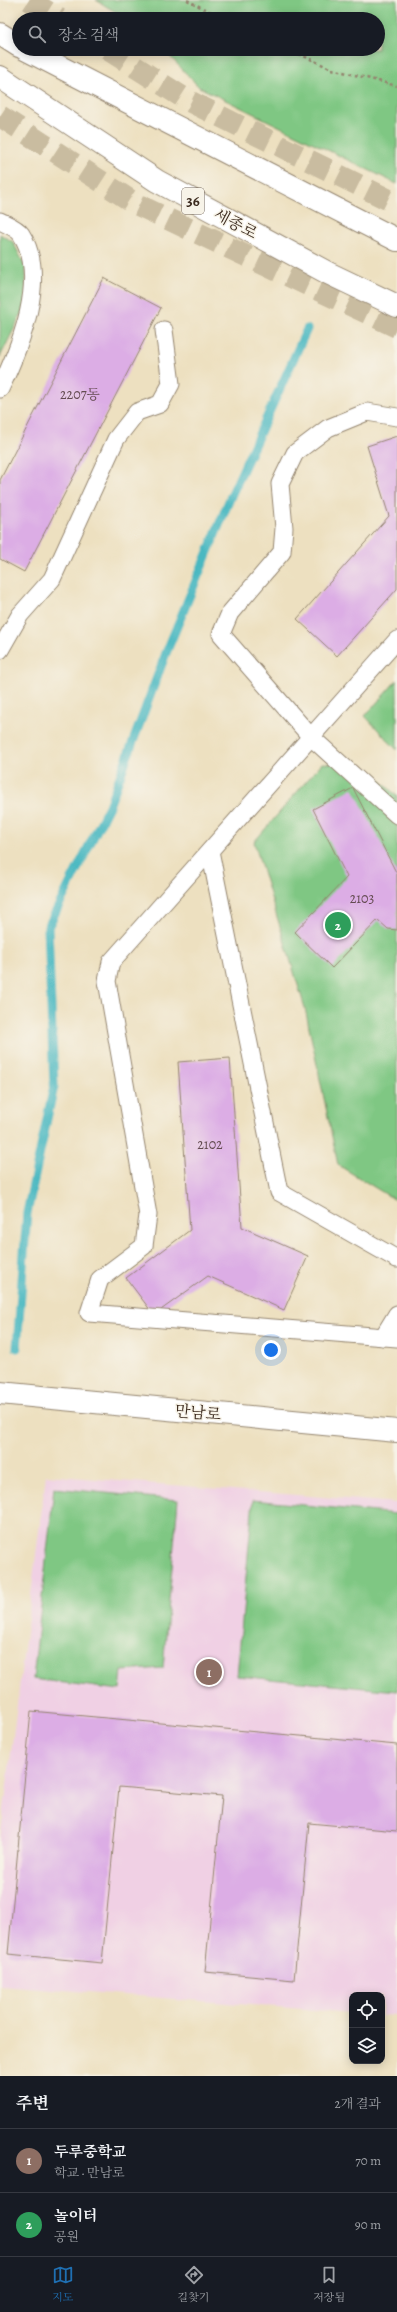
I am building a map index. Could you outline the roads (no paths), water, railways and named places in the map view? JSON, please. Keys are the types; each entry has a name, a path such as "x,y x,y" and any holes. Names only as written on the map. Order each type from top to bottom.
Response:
{"main road":[{"path":"42,56 397,240"},
{"name":"세종로","path":"3,80 157,181 328,273 397,306"},
{"name":"만남로","path":"0,1393 397,1431"}],"lane":[{"path":"0,221 20,232 32,256 32,297 15,357 0,389"},
{"path":"2,640 20,615 52,578 116,438 136,412 160,404 171,384 164,330"},
{"path":"397,417 367,412 328,428 295,453 280,484 284,528 282,552 230,613 221,634 311,737 397,815"},
{"path":"397,640 111,962 107,981 148,1215 144,1246 100,1279 90,1313 390,1337 397,1314"},
{"path":"210,851 279,1192 397,1259"}],"waterway":[{"path":"17,1348 27,1213 54,1086 48,927 109,806 166,653 231,496 307,329"}],"tunnel":[{"path":"29,0 48,12"},
{"path":"118,56 187,100 397,204"},
{"path":"0,116 136,204 397,327"}],"place":[{"name":"놀이터","path":"338,925"},
{"name":"두루중학교","path":"209,1672"}]}
